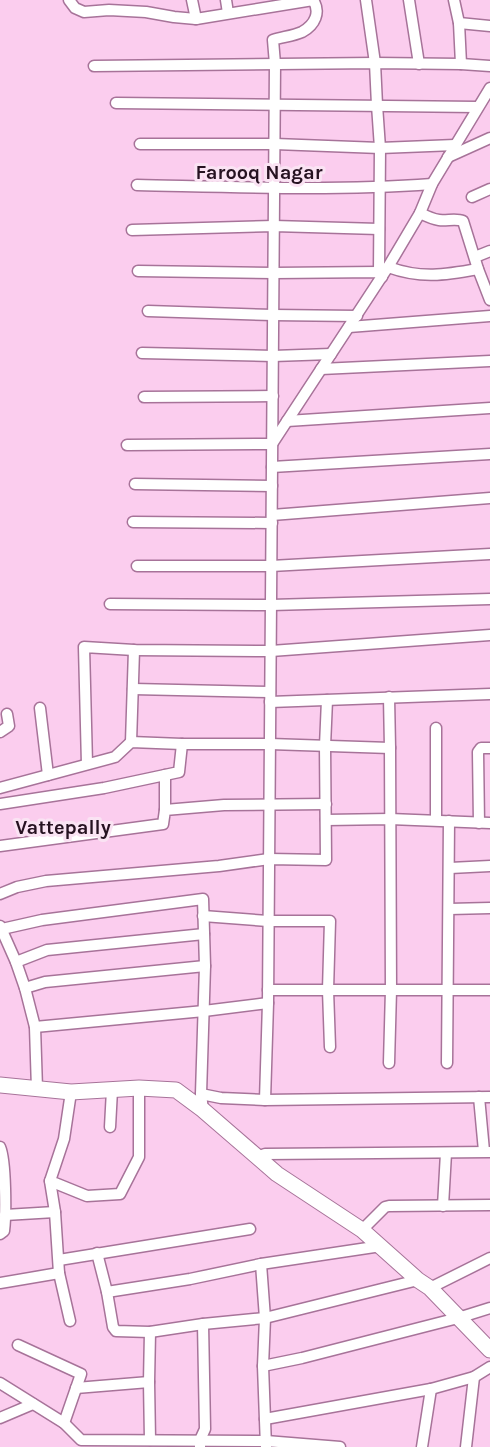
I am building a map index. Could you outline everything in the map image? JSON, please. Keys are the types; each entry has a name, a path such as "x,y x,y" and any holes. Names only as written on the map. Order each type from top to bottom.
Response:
{"street":[{"path":"69,0 75,8 84,12 108,10 146,12 196,19 263,4 313,0 318,7 312,24 302,32 273,40 275,144 268,1003 265,1100"},
{"path":"192,0 196,19"},
{"path":"226,0 228,13"},
{"path":"366,0 375,63 380,148 379,229 383,272"},
{"path":"409,0 419,64"},
{"path":"454,0 459,23 461,64"},
{"path":"459,23 490,26"},
{"path":"94,66 375,63 490,66"},
{"path":"272,444 357,316 420,213 432,184 490,88"},
{"path":"116,103 477,108"},
{"path":"448,157 490,138"},
{"path":"140,144 275,144 380,148 455,145"},
{"path":"137,185 379,188 432,184"},
{"path":"472,197 490,189"},
{"path":"420,213 437,220 460,219 463,221 490,300"},
{"path":"132,230 274,226 379,229"},
{"path":"475,257 490,251"},
{"path":"138,271 383,272 439,275 478,269"},
{"path":"148,311 357,316"},
{"path":"349,327 490,316"},
{"path":"142,354 273,356 331,354"},
{"path":"321,369 490,361"},
{"path":"144,397 273,396"},
{"path":"287,421 490,408"},
{"path":"127,445 272,444"},
{"path":"272,467 490,454"},
{"path":"135,484 272,486"},
{"path":"134,522 272,519 490,498"},
{"path":"137,566 271,566 490,554"},
{"path":"110,604 271,605 490,599"},
{"path":"87,764 84,647 134,650 271,651 490,635"},
{"path":"0,788 115,757 131,741 134,650"},
{"path":"133,689 327,700 490,694"},
{"path":"388,1063 391,990 389,697"},
{"path":"0,894 17,887 46,881 219,866 269,859 326,860 327,700"},
{"path":"40,708 48,775"},
{"path":"0,732 9,726 7,714"},
{"path":"436,728 436,820"},
{"path":"131,741 390,748"},
{"path":"0,804 104,788 179,772 182,744"},
{"path":"326,820 390,819 484,823 478,752 481,748 490,748"},
{"path":"0,846 163,824 165,775"},
{"path":"165,810 201,806 326,804"},
{"path":"447,1063 449,821"},
{"path":"450,868 490,866"},
{"path":"37,1089 35,1027 25,988 1,928 42,920 203,899 205,966 202,1102"},
{"path":"449,909 490,908"},
{"path":"203,916 268,921 330,921 328,990 330,1047"},
{"path":"16,962 47,950 204,934"},
{"path":"25,988 45,982 205,966"},
{"path":"268,990 490,990"},
{"path":"35,1027 268,1003"},
{"path":"0,1085 71,1092 139,1088 176,1090 202,1102 277,1174 362,1230 381,1246 424,1284 490,1350"},
{"path":"50,1181 87,1196 120,1194 139,1157 139,1088"},
{"path":"110,1127 112,1090"},
{"path":"70,1321 59,1273 55,1212 50,1181 64,1139 71,1092"},
{"path":"202,1102 221,1098 265,1100 484,1097 487,1152 266,1154 257,1157"},
{"path":"0,1147 3,1209 3,1231 0,1234"},
{"path":"443,1206 446,1153"},
{"path":"362,1230 385,1207 389,1206 490,1204"},
{"path":"3,1209 55,1212"},
{"path":"59,1260 250,1230"},
{"path":"107,1293 261,1264 381,1246"},
{"path":"97,1253 113,1327 116,1331 150,1332 265,1318 424,1284 490,1258"},
{"path":"261,1264 265,1318 263,1366 266,1444"},
{"path":"0,1283 59,1273"},
{"path":"263,1366 302,1358 490,1308"},
{"path":"200,1444 205,1428 203,1324"},
{"path":"143,1442 149,1382 150,1332"},
{"path":"18,1345 81,1374 64,1423"},
{"path":"265,1419 431,1389 474,1377 490,1367"},
{"path":"466,1447 474,1377"},
{"path":"76,1388 149,1382"},
{"path":"0,1383 64,1423 81,1443 143,1442 340,1447"},
{"path":"422,1447 431,1389"},
{"path":"0,1418 33,1404"}],"district":[{"name":"Farooq Nagar","path":"259,172"},
{"name":"Vattepally","path":"63,827"}]}
